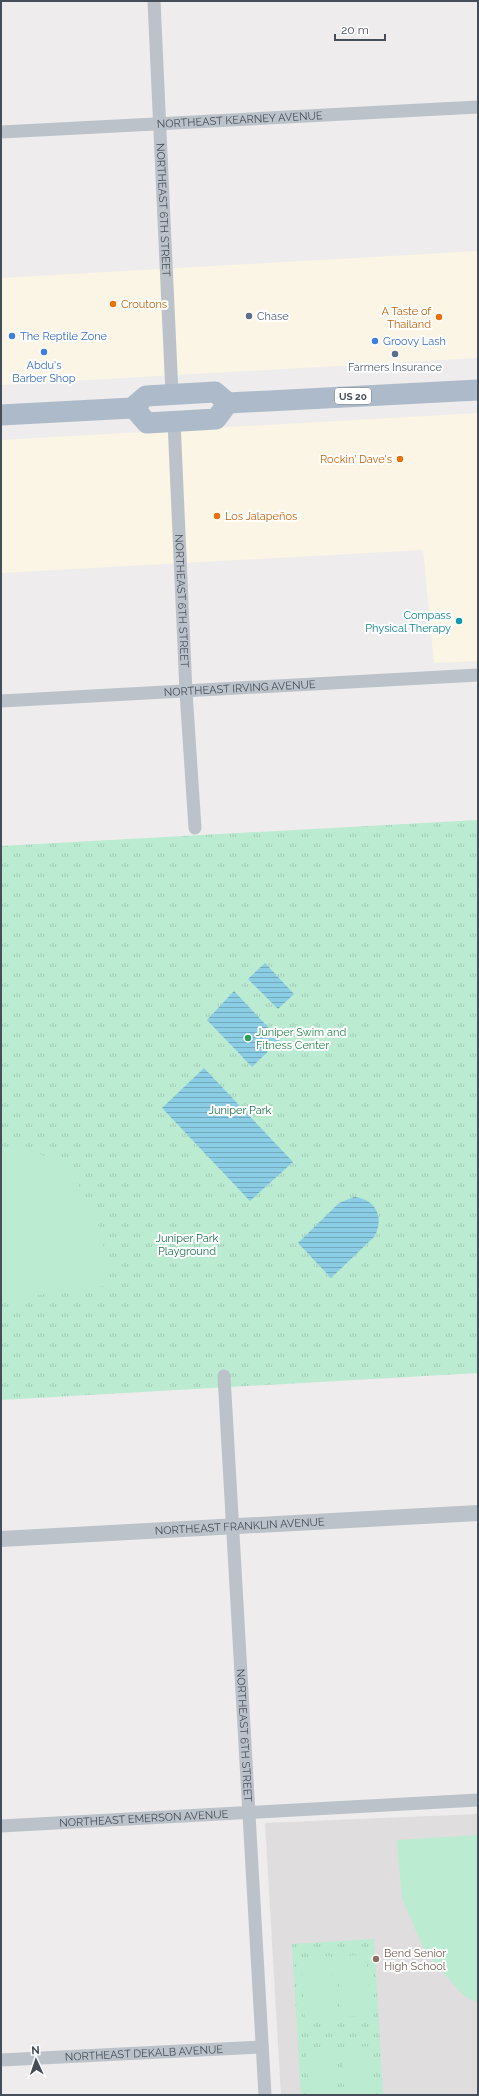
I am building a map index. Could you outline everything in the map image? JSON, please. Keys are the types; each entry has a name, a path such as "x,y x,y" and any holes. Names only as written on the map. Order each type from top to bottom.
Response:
{"main road":[{"name":"US 20","path":"228,403 478,390"},
{"path":"1,415 133,407 146,396 172,394 215,392 228,403 216,419 146,423 133,407"}],"street":[{"name":"NORTHEAST 6TH STREET","path":"154,1 172,394"},
{"name":"NORTHEAST KEARNEY AVENUE","path":"1,132 159,122 478,107"},
{"name":"NORTHEAST 6TH STREET","path":"174,421 186,692 195,828"},
{"name":"NORTHEAST IRVING AVENUE","path":"1,701 186,692 478,674"},
{"name":"NORTHEAST 6TH STREET","path":"224,1376 265,2095"},
{"name":"NORTHEAST FRANKLIN AVENUE","path":"1,1539 478,1513"},
{"name":"NORTHEAST EMERSON AVENUE","path":"1,1826 478,1800"},
{"name":"NORTHEAST DEKALB AVENUE","path":"1,2060 262,2047"}],"shaded area":[{"path":"478,251 478,358 1,385 1,278"},
{"path":"478,413 478,661 434,663 423,550 1,573 1,440"},
{"name":"Bend Senior High School","path":"478,1814 478,2095 281,2095 265,1823"}],"green space":[{"name":"Juniper Park","path":"478,820 478,1373 1,1400 1,846"},
{"path":"1,1146 28,1150 47,1157 61,1166 73,1178 83,1192 98,1223 105,1255 106,1286 1,1300"},
{"path":"478,1835 478,2003 463,1995 425,1952 402,1898 397,1840"},
{"path":"374,1939 383,2095 301,2095 292,1944"},
{"path":"366,1955 370,2016 341,2017 337,1956"},
{"path":"331,1956 334,2018 305,2019 301,1958"},
{"path":"371,2046 374,2095 345,2095 342,2048"},
{"path":"336,2048 338,2095 309,2095 306,2050"}],"water":[{"path":"265,963 294,994 278,1009 248,979"},
{"path":"234,991 280,1040 252,1067 207,1020"},
{"path":"204,1068 293,1162 250,1201 162,1108"},
{"path":"354,1197 368,1201 373,1206 379,1223 374,1237 331,1278 298,1243 339,1203"}],"place":[{"name":"Croutons","path":"113,304"},
{"name":"Chase","path":"249,316"},
{"name":"A Taste of Thailand","path":"439,317"},
{"name":"The Reptile Zone","path":"12,336"},
{"name":"Groovy Lash","path":"375,341"},
{"name":"Abdu's Barber Shop","path":"44,352"},
{"name":"Farmers Insurance","path":"395,354"},
{"name":"Rockin' Dave's","path":"400,459"},
{"name":"Los Jalapeños","path":"217,516"},
{"name":"Compass Physical Therapy","path":"459,621"},
{"name":"Juniper Swim and Fitness Center","path":"248,1038"},
{"name":"Bend Senior High School","path":"376,1959"}],"park label":[{"name":"Juniper Park Playground","path":"187,1244"}]}
